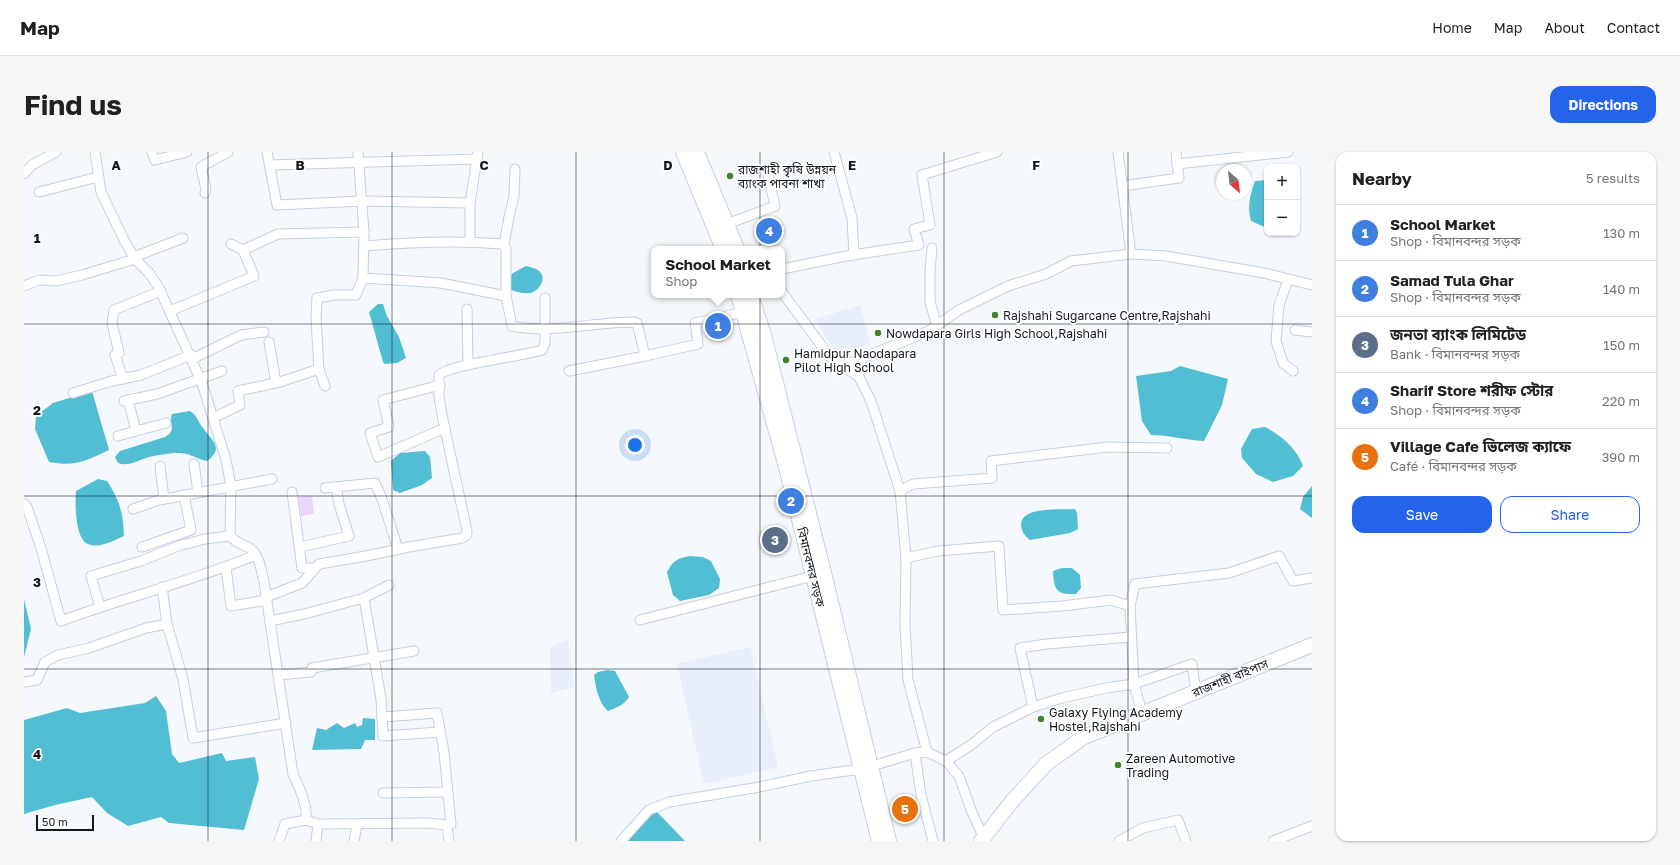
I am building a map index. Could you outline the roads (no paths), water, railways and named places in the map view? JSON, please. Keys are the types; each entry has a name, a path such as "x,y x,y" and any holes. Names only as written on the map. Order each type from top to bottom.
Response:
{"main road":[{"path":"683,152 733,246"},
{"path":"697,152 727,224 733,246"},
{"name":"বিমানবন্দর সড়ক","path":"739,298 785,463 813,576 866,767 889,841"},
{"name":"বিমানবন্দর সড়ক","path":"752,298 766,342 866,767 879,841"},
{"name":"রাজশাহী বাইপাস","path":"983,840 1013,800 1046,764 1084,737 1312,645"}],"street":[{"path":"24,174 32,165 56,152"},
{"path":"95,152 101,192 124,240 135,258 150,274 161,292 200,378 213,418 226,460 231,486 230,536 236,543 250,549 256,555 264,582 293,774 304,802 306,820"},
{"path":"152,152 155,160 187,152"},
{"path":"205,193 206,189 200,167 228,152"},
{"path":"267,152 278,205 363,201 470,203"},
{"path":"325,386 319,369 316,319 317,298 334,295 356,295 363,278 365,246 363,201 358,152"},
{"path":"834,152 852,218 854,255"},
{"path":"785,268 854,255 919,245 914,229 930,225 922,175 981,154 997,152"},
{"path":"1118,152 1131,254"},
{"path":"1122,186 1179,178 1176,152"},
{"path":"1177,164 1288,152"},
{"path":"270,165 478,156 470,203 470,241"},
{"path":"515,169 514,196 504,245 506,248 506,296 512,326 544,330 596,324 634,322 637,323 645,356"},
{"path":"727,224 775,206 768,175"},
{"path":"39,192 98,178"},
{"path":"243,250 278,234 364,232"},
{"path":"24,286 39,280 56,281 82,275 135,258 183,238"},
{"path":"365,246 406,242 470,241 504,245"},
{"path":"170,312 254,276 243,250 231,244"},
{"path":"932,248 930,302 937,326"},
{"path":"843,366 929,331 959,310 1008,286 1046,274 1071,261 1131,254 1166,256 1264,273 1312,285"},
{"path":"363,278 441,283 506,296"},
{"path":"1288,280 1279,305 1276,341 1283,363 1293,371"},
{"path":"123,379 115,355 119,353 112,323 114,310 161,292"},
{"path":"785,296 829,356 859,377 872,400 900,491 906,558 905,624 908,680 927,752"},
{"path":"226,568 231,606 267,598 302,583 319,564 324,562 366,556 462,538 468,534 439,397 440,373 468,365 542,350 544,347 544,298"},
{"path":"467,309 468,365"},
{"path":"569,371 698,344 695,323 744,312"},
{"path":"1295,330 1312,332"},
{"path":"73,393 141,374 191,357 241,335 264,332"},
{"path":"269,342 276,383"},
{"path":"213,418 240,405 238,391 276,383 319,369"},
{"path":"136,431 126,401 157,394 222,371"},
{"path":"440,385 382,400 388,427 370,433 378,456 446,428"},
{"path":"118,436 166,423"},
{"path":"900,491 913,484 992,478 990,462 1108,447 1167,448"},
{"path":"194,464 198,492"},
{"path":"160,466 164,499"},
{"path":"133,509 164,499 272,479"},
{"path":"325,488 375,483 382,499 398,549"},
{"path":"300,547 349,536 339,504 336,487"},
{"path":"292,492 302,568 315,568"},
{"path":"142,547 191,530 184,495"},
{"path":"24,504 27,507 41,548 61,621 162,587 226,568 256,555"},
{"path":"100,607 91,576 141,561 178,546 205,539 230,536"},
{"path":"906,558 938,551 999,546 1004,610 1062,606 1112,600 1130,606"},
{"path":"1142,714 1134,684 1131,637 1130,606 1135,584 1229,573 1279,556 1293,581 1312,578"},
{"path":"640,620 813,576"},
{"path":"270,621 304,614 364,598 389,586"},
{"path":"162,587 167,624 183,680 192,738 286,723"},
{"path":"364,598 381,699 383,736 440,732"},
{"path":"24,682 37,680 45,662 58,655 89,648 146,628 167,624"},
{"path":"1033,707 1020,648 1047,644 1131,637"},
{"path":"278,675 312,672 312,668 414,650"},
{"path":"946,761 971,745 993,727 1033,707 1062,698 1106,688 1134,684 1192,664 1196,692"},
{"path":"279,841 284,824 306,820 318,824 452,824 447,792 444,752 437,714 382,718"},
{"path":"915,752 921,796 933,841"},
{"path":"621,841 649,810 669,802 866,767 915,752 927,752 946,761 959,776 983,840"},
{"path":"383,794 447,792"},
{"path":"1119,841 1143,828 1178,820 1186,841"},
{"path":"316,841 318,824"},
{"path":"354,841 357,824"},
{"path":"447,825 448,841"},
{"path":"1273,841 1312,826"}],"water":[{"path":"1264,180 1264,227 1251,221 1250,216 1250,200 1252,200 1252,190 1255,181"},
{"path":"526,266 537,269 541,273 543,280 542,283 531,293 511,290 509,278 513,273"},
{"path":"378,304 383,304 387,316 399,337 406,358 397,363 385,364 383,362 369,312"},
{"path":"1180,366 1228,379 1222,405 1204,441 1151,435 1142,421 1136,376 1171,371"},
{"path":"92,391 109,450 80,462 66,464 49,462 35,429 36,416 53,403"},
{"path":"190,411 215,444 215,452 207,461 178,453 149,457 130,464 118,463 115,457 120,451 165,437 171,432 172,429 172,414"},
{"path":"1265,427 1288,443 1297,454 1303,466 1293,476 1273,482 1256,474 1242,458 1241,449 1252,429"},
{"path":"425,451 430,457 432,478 422,485 400,493 393,490 391,461 400,453"},
{"path":"98,479 107,481 118,501 122,513 124,536 102,545 92,545 84,541 80,535 76,512 76,491"},
{"path":"1312,486 1312,518 1300,509 1303,497"},
{"path":"1052,509 1075,509 1077,513 1078,529 1070,533 1030,540 1025,535 1021,527 1023,518 1028,514"},
{"path":"690,556 703,557 711,561 720,579 719,588 709,595 680,601 673,595 667,572 676,561"},
{"path":"1062,568 1072,568 1080,575 1081,588 1076,594 1064,594 1055,587 1053,571"},
{"path":"24,599 31,629 24,657"},
{"path":"608,670 615,671 629,697 622,704 608,711 600,699 594,675 598,672"},
{"path":"156,696 166,711 172,754 179,763 222,753 226,761 255,757 259,779 244,830 169,823 161,817 128,826 107,813 92,797 55,805 24,814 24,720 67,708 80,713 145,703"},
{"path":"363,718 375,719 375,740 365,740 361,749 312,750 317,728 326,730 337,723 344,728 355,723 357,727 362,725"},
{"path":"657,812 685,841 626,841 650,815"}],"place":[{"name":"রাজশাহী কৃষি উন্নয়ন ব্যাংক পাবনা শাখা","path":"730,176"},
{"name":"Sharif Store শরীফ স্টোর","path":"769,231"},
{"name":"Rajshahi Sugarcane Centre,Rajshahi","path":"995,315"},
{"name":"School Market","path":"718,326"},
{"name":"Nowdapara Girls High School,Rajshahi","path":"878,333"},
{"name":"Hamidpur Naodapara Pilot High School","path":"786,360"},
{"name":"Samad Tula Ghar","path":"791,501"},
{"name":"জনতা ব্যাংক লিমিটেড","path":"775,540"},
{"name":"Galaxy Flying Academy Hostel,Rajshahi","path":"1041,719"},
{"name":"Zareen Automotive Trading","path":"1118,765"},
{"name":"Village Cafe ভিলেজ ক্যাফে","path":"905,809"}]}
